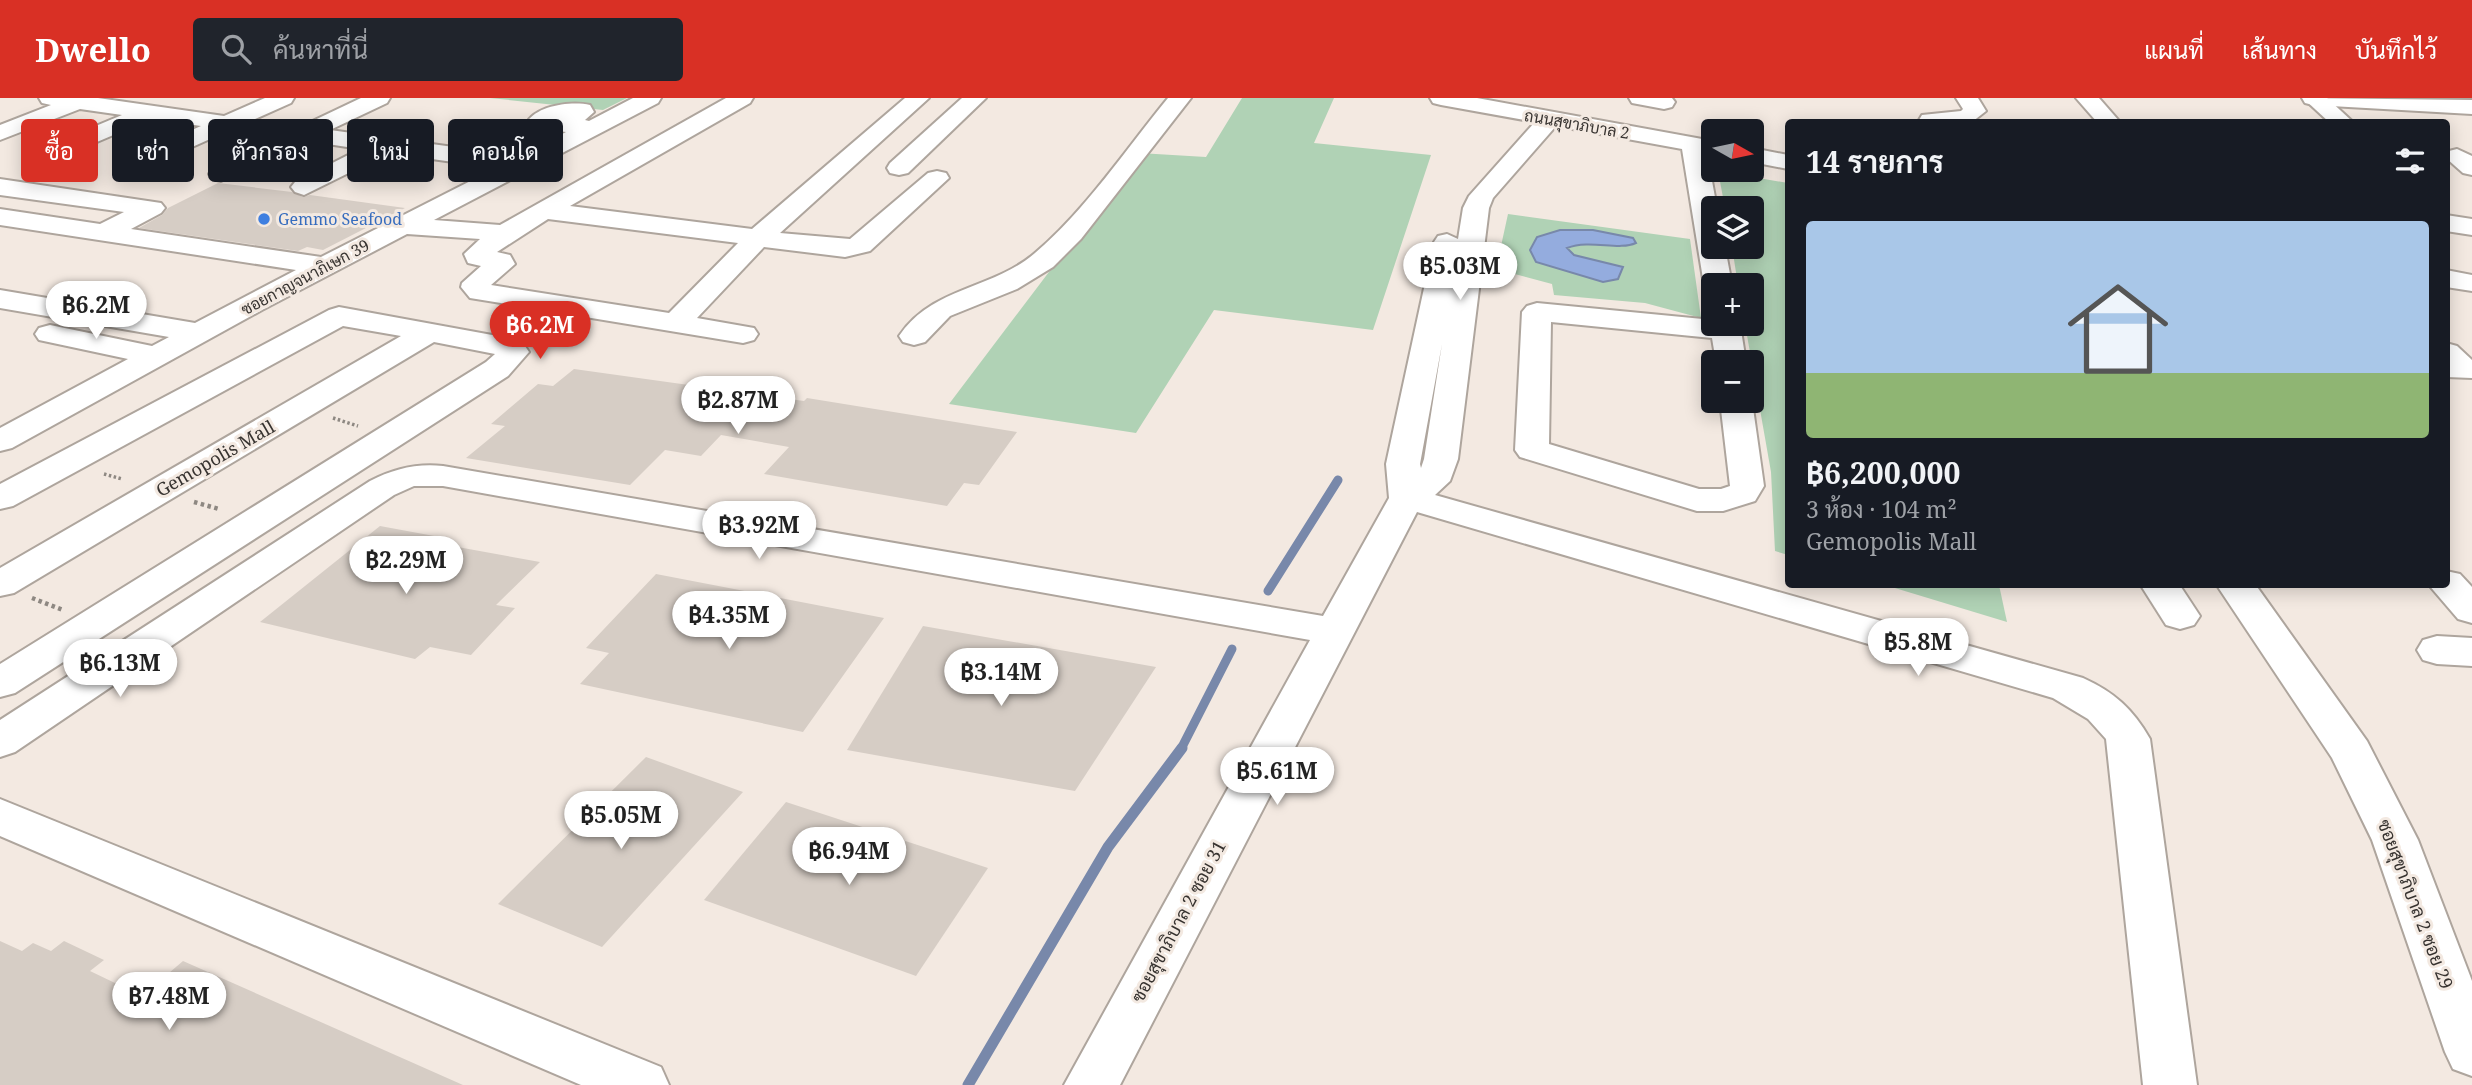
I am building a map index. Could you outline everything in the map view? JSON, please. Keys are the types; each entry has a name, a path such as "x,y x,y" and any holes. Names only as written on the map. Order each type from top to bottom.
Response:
{"street":[{"path":"50,98 83,100 208,119"},
{"path":"98,133 182,98"},
{"path":"236,119 283,98"},
{"path":"333,120 379,98"},
{"name":"ซอยกาญจนาภิเษก 39","path":"563,143 650,98"},
{"path":"742,98 505,233 478,254 478,257 500,261 500,264 475,287 480,292 743,334"},
{"path":"675,324 757,239 918,98"},
{"path":"899,168 975,98"},
{"path":"914,336 940,310 1007,283 1043,261 1072,233 1180,98"},
{"name":"ถนนสุขาภิบาล 2","path":"1441,98 1701,146"},
{"path":"1640,98 1664,102"},
{"path":"1942,119 1967,117 1975,111 1967,98"},
{"path":"2087,98 2106,119"},
{"path":"2313,98 2472,107"},
{"path":"2313,98 2338,119"},
{"path":"0,133 83,100"},
{"name":"ซอยสุขาภิบาล 2 ซอย 31","path":"1091,1085 1407,498 1433,481 1441,460 1476,208 1492,168 1537,117"},
{"path":"563,125 592,128"},
{"path":"1764,157 1785,161"},
{"path":"304,187 347,165"},
{"path":"545,211 845,249 860,245 937,178"},
{"name":"ซอยกาญจนาภิเษก 39","path":"0,441 486,182"},
{"path":"1707,182 1717,273"},
{"path":"0,187 152,208 103,233"},
{"path":"0,217 325,266"},
{"path":"2450,224 2472,228"},
{"path":"401,226 505,233"},
{"path":"2450,279 2472,283"},
{"path":"0,299 200,333"},
{"path":"1701,325 1537,312 1532,450 1697,500 1723,500 1743,494 1747,486 1738,413"},
{"path":"0,498 339,316 503,346 514,352 497,369 0,683"},
{"path":"0,325 157,356"},
{"name":"Gemopolis Mall","path":"12,590 430,332"},
{"path":"2450,356 2465,370 2450,368"},
{"path":"0,741 382,488 399,478 413,475 443,476 1334,631"},
{"path":"1407,498 2068,688 2105,708 2122,726 2129,739 2170,1085"},
{"path":"2450,587 2472,610"},
{"path":"2162,588 2180,616"},
{"name":"ซอยสุขาภิบาล 2 ซอย 29","path":"2238,588 2351,752 2395,840 2472,1052"},
{"path":"0,817 642,1085"}],"path":[{"path":"12,590 96,622"}],"green space":[{"path":"490,98 627,98 603,110"},
{"path":"1242,98 1334,98 1314,143 1431,155 1373,330 1214,310 1136,433 949,404 1139,153 1206,157"},
{"path":"1764,179 1785,182 1785,554 1775,551 1771,472 1761,413 1764,413 1764,350 1750,350 1747,336 1764,336 1764,273 1736,273 1734,259 1764,259 1764,196 1723,196 1720,182 1764,182"},
{"path":"1508,214 1690,239 1701,318 1645,303 1554,295 1552,284 1496,269"},
{"path":"1895,588 2000,588 2007,622"}],"water":[{"path":"1560,230 1593,230 1633,238 1636,243 1567,248 1574,255 1623,267 1618,279 1603,282 1536,262 1530,250 1537,237"}],"building":[{"name":"Gemmo Seafood","path":"218,183 292,192 303,197 310,195 405,208 323,250 307,247 298,251 139,228 162,215 168,208"},
{"path":"574,369 804,401 807,398 1017,432 979,485 964,483 947,506 764,474 789,447 721,435 701,456 665,450 630,485 466,458 505,426 491,424 538,384 553,386"},
{"path":"380,526 445,538 441,544 540,562 496,605 515,608 471,655 430,647 415,659 260,622"},
{"path":"656,574 884,618 803,732 580,684 609,653 586,648"},
{"path":"923,626 1156,667 1075,791 847,750"},
{"path":"646,757 743,792 602,947 498,904"},
{"path":"786,802 988,868 916,976 704,900"},
{"path":"0,941 22,951 33,943 51,951 64,941 104,960 90,971 142,996 183,961 463,1085 0,1085"}],"waterway":[{"path":"1268,591 1338,480"},
{"path":"1181,749 1232,649"},
{"path":"968,1085 1108,847 1182,748"}],"place":[{"name":"Gemmo Seafood","path":"264,219"}]}
